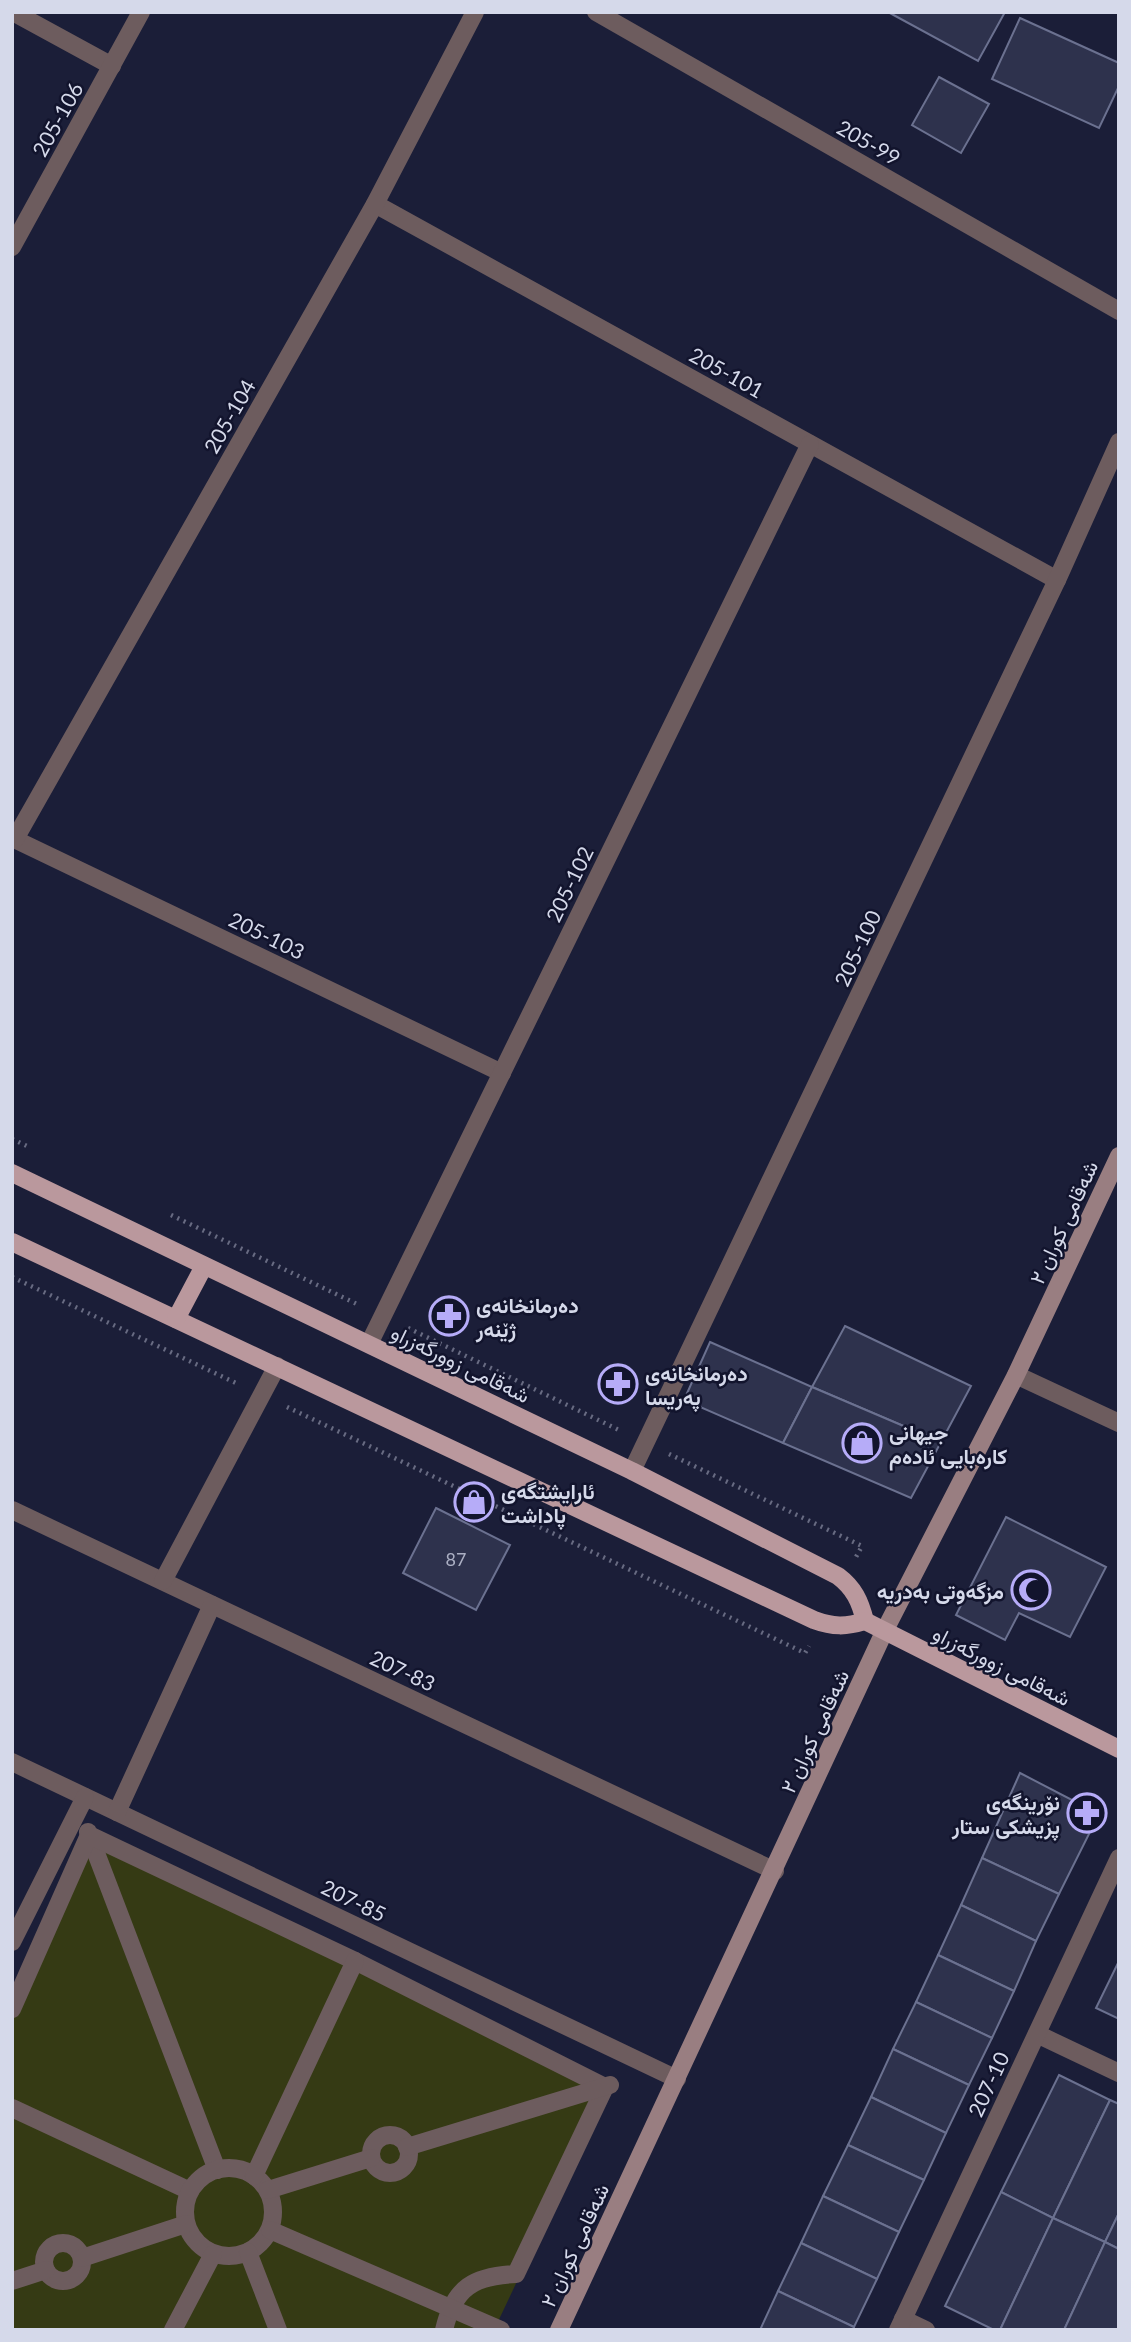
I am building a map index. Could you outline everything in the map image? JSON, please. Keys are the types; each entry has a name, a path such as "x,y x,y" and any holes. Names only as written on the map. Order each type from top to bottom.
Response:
{"main road":[{"name":"شەقامی زوورگەزراو","path":"12,1173 632,1471 838,1576 849,1584 857,1595 865,1621 1119,1749"},
{"path":"12,1242 814,1620 832,1626 849,1626 865,1621"},
{"path":"176,1319 205,1266"}],"street":[{"path":"13,12 111,66"},
{"name":"205-106","path":"12,247 141,12"},
{"name":"205-104","path":"14,839 375,204 475,12"},
{"name":"205-99","path":"596,12 1119,310"},
{"name":"205-101","path":"375,204 1057,580"},
{"name":"205-100","path":"632,1471 1057,580 1119,442"},
{"name":"205-102","path":"369,1344 810,444"},
{"name":"205-103","path":"14,839 502,1073"},
{"name":"شەقامی کوران ٢","path":"559,2330 885,1630 1016,1374 1119,1156"},
{"path":"163,1581 277,1366"},
{"path":"1016,1374 1119,1423"},
{"name":"207-83","path":"12,1510 775,1871"},
{"path":"117,1812 212,1605"},
{"name":"207-85","path":"12,1762 677,2079"},
{"path":"12,1942 85,1797"},
{"path":"88,1832 608,2086"},
{"path":"12,2009 88,1832"},
{"path":"88,1832 217,2170"},
{"name":"207-10","path":"901,2324 1119,1858"},
{"path":"254,2176 355,1961"},
{"path":"1037,2034 1119,2073"},
{"path":"407,2147 608,2086"},
{"path":"444,2330 450,2308 459,2293 474,2281 492,2275 516,2274 608,2086"},
{"path":"12,2108 190,2191"},
{"path":"387,2135 399,2138 407,2147 405,2165 395,2172 383,2171 371,2158 373,2146 381,2137 387,2135"},
{"path":"268,2190 371,2158"},
{"path":"230,2168 243,2170 254,2176 268,2190 274,2210 270,2230 257,2247 237,2256 213,2254 201,2247 191,2236 186,2224 186,2201 197,2181 217,2170 230,2168"},
{"path":"82,2258 186,2224"},
{"path":"270,2230 501,2330"},
{"path":"60,2244 71,2245 80,2253 81,2270 77,2276 66,2281 54,2279 46,2270 47,2253 60,2244"},
{"path":"248,2252 278,2330"},
{"path":"173,2330 213,2254"},
{"path":"12,2281 46,2270"},
{"path":"901,2324 926,2330"}],"green space":[{"path":"86,1829 610,2085 494,2330 12,2330 12,1990"}],"building":[{"path":"888,12 1005,12 978,61"},
{"path":"1020,18 1119,63 1119,86 1099,128 992,79"},
{"path":"939,77 989,104 961,153 912,125"},
{"path":"845,1326 971,1386 941,1442 812,1387"},
{"path":"710,1342 812,1387 783,1443 684,1400"},
{"name":"جیهانی کارەبایی ئادەم","path":"812,1387 941,1442 911,1498 783,1443"},
{"path":"436,1508 510,1545 476,1610 403,1573"},
{"name":"مزگه‌وتی به‌دریه","path":"1006,1517 1106,1567 1070,1637 1019,1613 1005,1640 956,1615"},
{"path":"1020,1773 1099,1814 1059,1894 982,1858"},
{"path":"982,1858 1059,1894 1036,1941 961,1905"},
{"path":"961,1905 1036,1941 1014,1991 938,1955"},
{"path":"938,1955 1014,1991 992,2038 916,2002"},
{"path":"1119,1961 1119,2019 1096,2008"},
{"path":"916,2002 992,2038 969,2085 893,2049"},
{"path":"893,2049 969,2085 946,2133 871,2097"},
{"path":"1059,2075 1110,2100 1053,2218 1001,2192"},
{"path":"871,2097 946,2133 924,2180 848,2145"},
{"path":"1110,2100 1119,2104 1119,2213 1105,2242 1053,2218"},
{"path":"848,2145 924,2180 899,2232 823,2196"},
{"path":"1001,2192 1053,2218 1000,2330 994,2330 945,2306"},
{"path":"823,2196 899,2232 877,2279 801,2243"},
{"path":"1119,2213 1119,2249 1105,2242"},
{"path":"1053,2218 1105,2242 1064,2330 1000,2330"},
{"path":"1105,2242 1119,2249 1119,2330 1064,2330"},
{"path":"801,2243 877,2279 854,2327 778,2291"},
{"path":"778,2291 854,2327 853,2330 760,2330"}],"place":[{"name":"دەرمانخانەی ژێنەر","path":"449,1316"},
{"name":"دەرمانخانەی پەریسا","path":"618,1384"},
{"name":"جیهانی کارەبایی ئادەم","path":"862,1443"},
{"name":"ئارایشتگەی پاداشت","path":"474,1502"},
{"name":"مزگه‌وتی به‌دریه","path":"1031,1590"},
{"name":"نۆرینگەی پزیشکی ستار","path":"1087,1813"}]}
